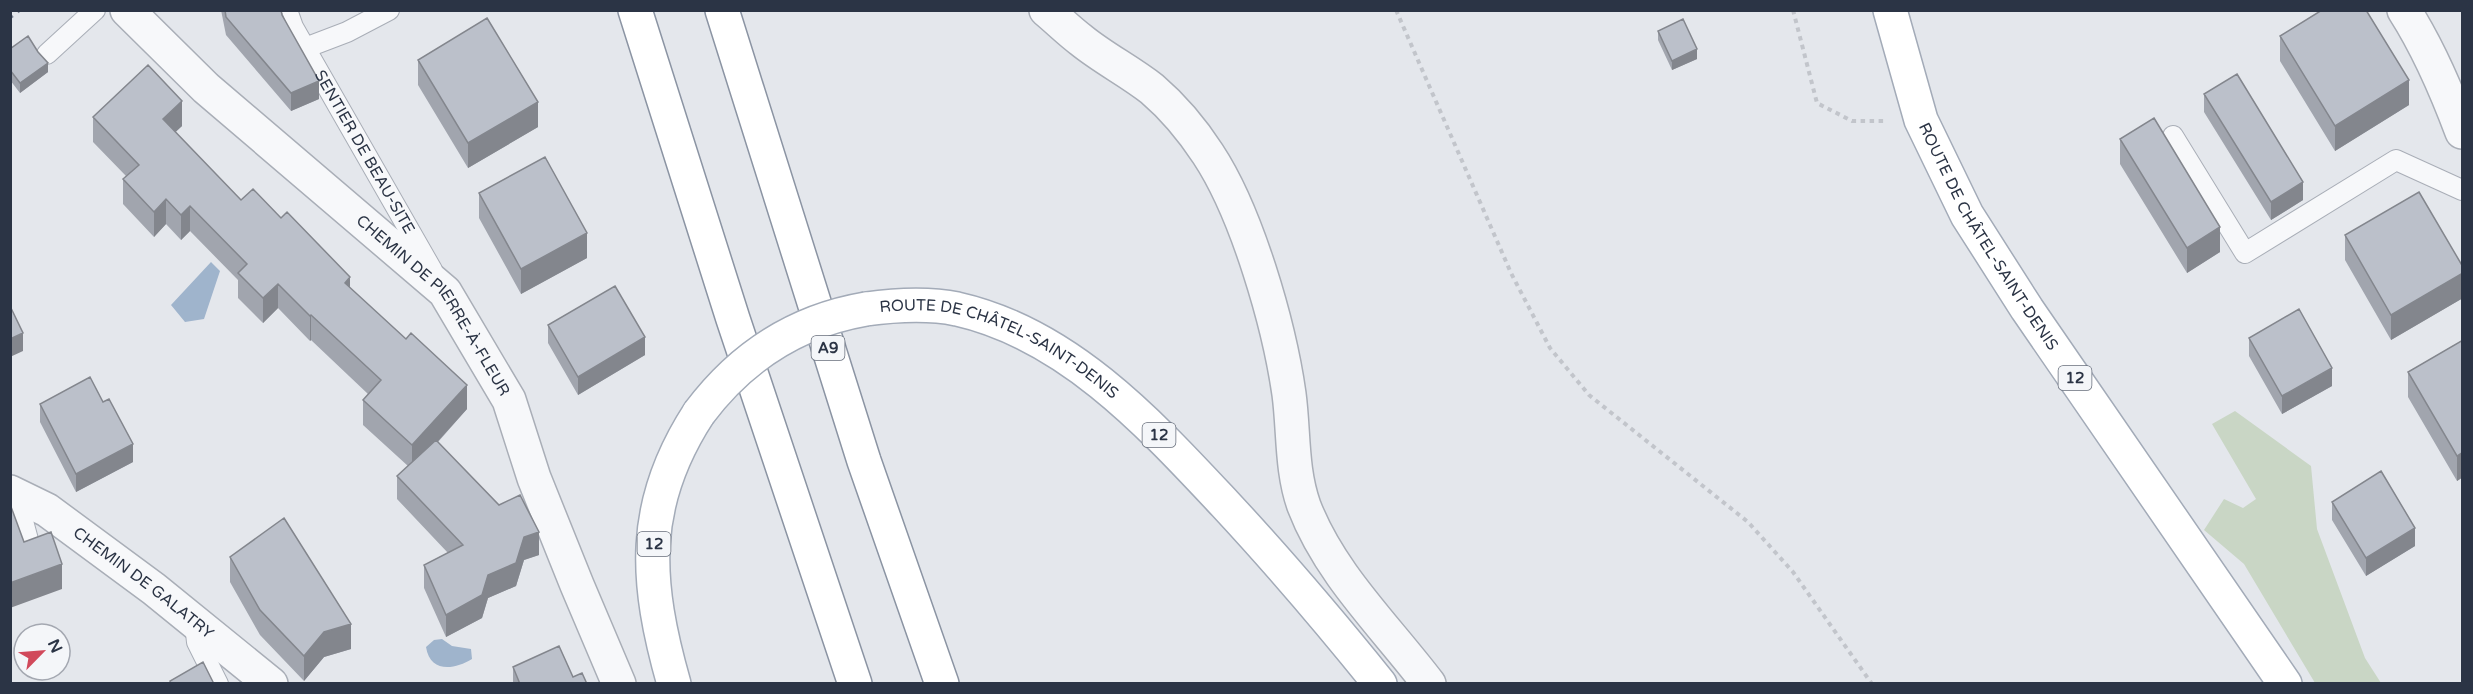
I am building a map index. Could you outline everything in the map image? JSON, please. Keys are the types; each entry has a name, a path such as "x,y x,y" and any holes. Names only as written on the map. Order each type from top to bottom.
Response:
{"main road":[{"path":"635,10 733,319 855,684"},
{"name":"A9","path":"722,10 864,461 942,684"},
{"name":"ROUTE DE CHÂTEL-SAINT-DENIS","path":"1890,10 1921,120 1967,215 2285,684"},
{"name":"ROUTE DE CHÂTEL-SAINT-DENIS","path":"674,684 654,596 654,531 658,499 666,475 676,452 699,413 734,372 782,337 826,318 866,309 923,306 956,309 1018,331 1051,348 1085,371 1135,413 1176,452 1323,612 1380,684"}],"street":[{"name":"CHEMIN DE PIERRE-À-FLEUR","path":"127,10 206,88 445,292 509,400 534,478 620,684"},
{"path":"1046,10 1082,41 1153,90 1194,134 1219,173 1246,234 1278,342 1288,393 1296,479 1304,504 1337,567 1429,684"},
{"path":"2404,10 2444,83 2463,132"},
{"name":"CHEMIN DE GALATRY","path":"13,493 47,510 271,684"}],"lane":[{"path":"47,54 95,10"},
{"name":"SENTIER DE BEAU-SITE","path":"287,10 304,48 445,292"},
{"path":"304,48 347,32 389,10"},
{"path":"2173,136 2245,253 2396,160 2463,190"},
{"path":"13,493 31,551"},
{"path":"194,622 198,642 218,684"}],"path":[{"path":"1396,10 1511,273 1551,348 1589,395 1748,522 1793,572 1872,684"},
{"path":"1793,10 1817,103 1852,121 1921,120"}],"green space":[{"path":"2235,411 2311,466 2317,529 2365,658 2381,683 2315,683 2244,564 2204,530 2224,499 2243,508 2256,499 2212,424"}],"water":[{"path":"211,262 220,271 204,319 185,322 171,305"},
{"path":"442,639 452,646 471,649 472,659 451,667 444,667 432,661 426,647 434,640"}],"building":[{"path":"225,10 281,10 319,81 291,93 226,17"},
{"path":"2322,10 2366,10 2409,80 2335,126 2280,36"},
{"path":"487,18 538,102 468,143 418,60"},
{"path":"1683,19 1697,49 1672,61 1658,31"},
{"path":"28,36 48,63 20,83 10,70 10,49"},
{"path":"148,65 182,101 163,119 241,200 253,189 281,218 287,212 350,277 345,283 406,339 411,333 467,385 412,445 363,400 381,380 278,284 263,298 238,273 247,264 190,206 181,215 166,199 154,212 123,179 139,165 93,117"},
{"path":"2237,74 2303,182 2271,202 2204,94"},
{"path":"2154,118 2220,227 2187,248 2120,139"},
{"path":"545,157 587,233 521,269 479,193"},
{"path":"2419,192 2463,267 2463,273 2391,315 2345,235"},
{"path":"615,286 645,337 578,377 548,325"},
{"path":"10,306 23,333 10,339"},
{"path":"2299,309 2332,368 2282,396 2249,338"},
{"path":"2463,340 2463,452 2457,456 2408,372"},
{"path":"90,377 103,402 109,399 133,444 76,474 40,404"},
{"path":"436,440 499,505 520,495 539,532 524,537 516,563 488,575 482,595 446,615 424,565 463,545 397,476"},
{"path":"2381,471 2415,528 2366,558 2332,502"},
{"path":"10,504 24,542 51,532 62,564 10,583"},
{"path":"284,518 351,624 324,632 304,656 260,610 230,557"},
{"path":"559,646 573,677 582,673 587,684 520,684 513,667"},
{"path":"203,662 214,684 171,684 170,681"}],"railway":[{"path":"10,17 19,10"}]}
